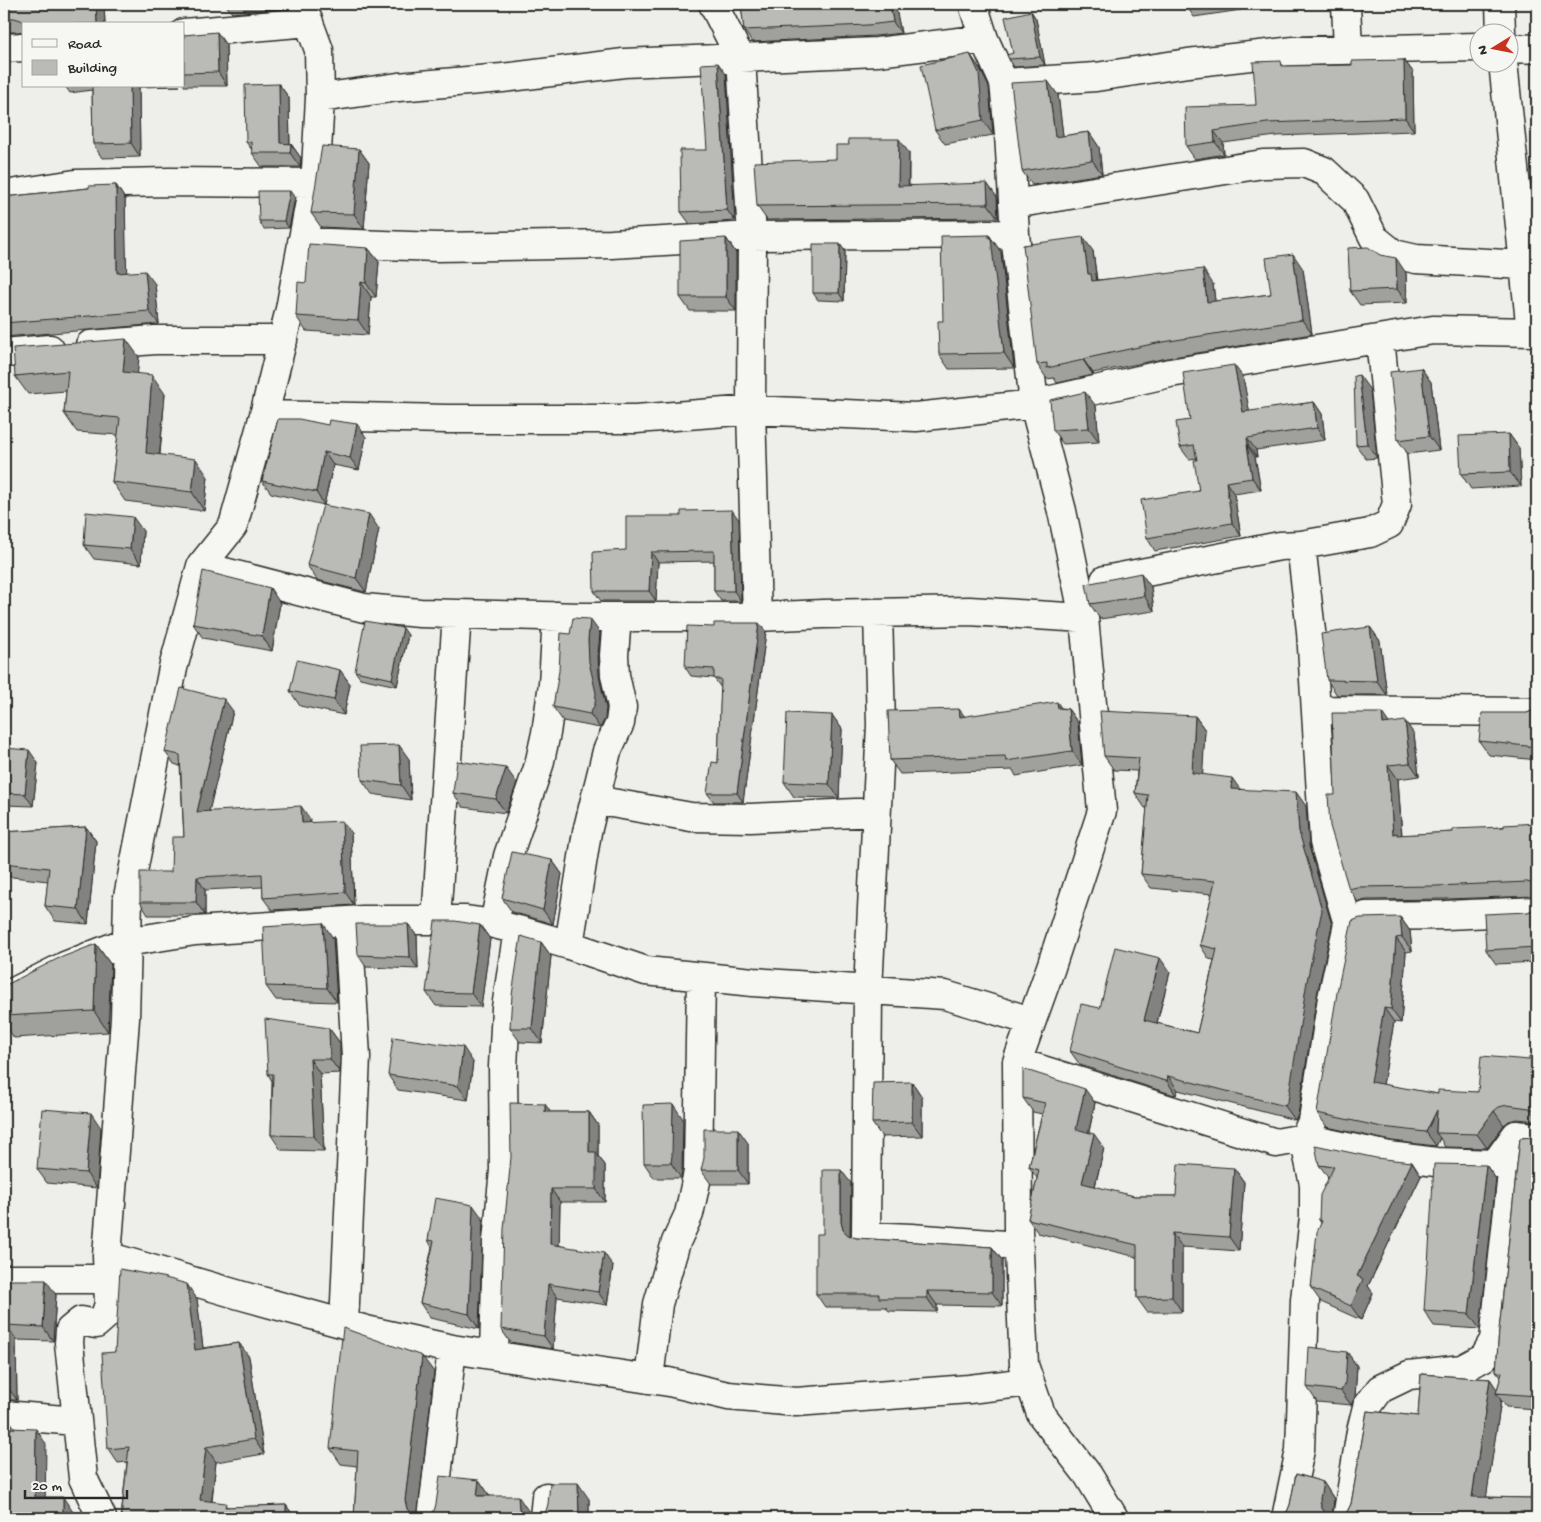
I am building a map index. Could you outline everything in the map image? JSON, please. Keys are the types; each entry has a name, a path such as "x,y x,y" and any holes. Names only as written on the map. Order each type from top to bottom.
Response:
{"street":[{"path":"713,4 741,59 752,236 751,410 757,616"},
{"path":"974,4 984,39 1004,83 1015,234 1034,404 1062,512 1084,618 1102,811 1017,1062 1018,1246 1024,1365 1041,1414 1088,1475 1114,1518"},
{"path":"1346,4 1348,50"},
{"path":"1500,4 1501,22"},
{"path":"102,1518 83,1478 69,1343 70,1330 81,1321 96,1324 105,1316 108,1304 107,1267 124,1019 128,896 173,668 201,566 233,526 283,340 316,169 320,98 319,50 306,13 185,33"},
{"path":"320,98 398,87 502,78 624,63 877,52 984,39"},
{"path":"4,48 22,47"},
{"path":"1004,83 1096,77 1188,63 1294,51 1468,47"},
{"path":"1518,48 1537,49"},
{"path":"264,415 447,419 636,419 751,410 916,417 1034,404 1170,373 1433,330 1534,332 1524,265 1504,72"},
{"path":"1013,204 1262,164 1304,163 1324,171 1355,200 1374,238 1394,254 1416,258 1524,265"},
{"path":"4,196 75,184 169,182 313,183"},
{"path":"302,242 447,247 611,244 752,236 1015,234"},
{"path":"1077,586 1280,546 1301,545 1370,533 1389,524 1397,504 1380,339"},
{"path":"4,353 155,340 283,340"},
{"path":"1286,1518 1300,1450 1305,1300 1314,1217 1314,1184 1304,1138 1313,1120 1332,998 1348,924 1324,842 1311,631 1301,545"},
{"path":"201,566 364,608 420,613 617,617 969,611 1084,618"},
{"path":"878,613 880,725 868,990 866,1236 1018,1246"},
{"path":"436,920 457,614"},
{"path":"494,1355 497,1241 504,1170 503,1067 506,1008 508,856 539,765 546,734 553,684 557,616"},
{"path":"569,945 595,800 607,751 620,723 622,707 614,675 617,617"},
{"path":"1316,710 1537,712"},
{"path":"595,800 691,817 750,818 876,812"},
{"path":"1348,924 1366,916 1537,911"},
{"path":"4,998 65,966 126,942 195,931 348,921 466,920 506,927 569,945 646,972 946,995 1031,1021"},
{"path":"344,1324 356,1057 348,921"},
{"path":"649,1379 658,1304 676,1242 689,1214 698,1172 701,977"},
{"path":"1017,1062 1276,1143 1304,1138 1398,1157 1436,1162 1495,1164 1527,1136"},
{"path":"1346,1518 1361,1431 1368,1407 1380,1388 1409,1375 1462,1369 1484,1357 1494,1340 1527,1136"},
{"path":"4,1279 107,1267 452,1348 649,1379 728,1396 796,1402 969,1389 1030,1382"},
{"path":"432,1518 452,1348"},
{"path":"4,1415 76,1421"}],"building":[{"path":"4,4 96,4 97,22 23,22 14,18 4,19"},
{"path":"741,4 890,4 893,22 868,25 744,30"},
{"path":"1031,11 1040,57 1009,59 1007,55 1013,53 1005,17"},
{"path":"217,32 218,72 185,73 185,35"},
{"path":"970,54 979,73 983,120 935,130 921,65"},
{"path":"1404,60 1405,118 1267,123 1214,131 1215,142 1186,146 1185,107 1256,105 1253,62 1281,61 1282,66 1352,65 1352,61"},
{"path":"718,63 727,210 681,212 680,150 707,150 701,64"},
{"path":"1048,81 1055,137 1089,132 1092,160 1022,171 1011,83"},
{"path":"279,84 280,143 291,144 290,153 252,153 251,142 246,142 245,85"},
{"path":"92,88 130,88 131,143 93,144"},
{"path":"848,139 899,139 898,186 987,183 988,204 757,206 754,162 836,159 836,145 849,145"},
{"path":"322,146 359,149 354,214 311,213"},
{"path":"116,185 117,273 145,271 149,311 4,323 4,197 89,188 89,186"},
{"path":"258,191 290,191 284,221 259,221"},
{"path":"989,235 989,238 991,238 1004,353 939,354 938,321 943,321 941,236"},
{"path":"1083,237 1088,274 1091,274 1092,281 1203,269 1207,302 1271,294 1266,258 1293,254 1302,320 1157,343 1047,368 1047,363 1037,364 1023,245"},
{"path":"726,238 726,297 680,297 680,241"},
{"path":"309,244 368,248 366,283 361,282 358,320 296,316 298,282 306,283"},
{"path":"813,244 840,244 839,293 813,293"},
{"path":"1368,247 1380,255 1396,258 1397,289 1350,291 1348,248"},
{"path":"126,339 123,372 152,375 146,453 196,459 192,492 112,482 120,418 64,413 68,371 15,376 13,348"},
{"path":"1234,365 1243,412 1314,402 1317,428 1247,438 1252,478 1226,482 1232,523 1147,538 1141,500 1199,491 1194,460 1197,460 1194,445 1180,447 1176,422 1190,420 1183,373"},
{"path":"1421,368 1429,436 1398,440 1390,372"},
{"path":"1359,375 1367,444 1356,445 1354,376"},
{"path":"1085,392 1089,428 1053,430 1050,400"},
{"path":"278,419 299,419 328,425 329,420 357,424 350,458 324,452 316,492 262,481"},
{"path":"1509,434 1510,472 1461,474 1459,436"},
{"path":"323,505 369,514 356,578 307,565"},
{"path":"732,510 734,591 714,591 714,551 651,552 649,591 594,591 593,552 626,550 626,516 681,516 681,511"},
{"path":"86,512 133,517 130,549 84,545"},
{"path":"203,571 270,588 262,636 193,624"},
{"path":"1141,573 1144,596 1090,604 1086,584"},
{"path":"573,618 590,619 588,640 589,662 596,693 595,704 590,714 553,707 559,671 561,633 570,634"},
{"path":"365,621 403,628 392,679 355,671"},
{"path":"714,623 759,623 737,793 707,793 712,762 718,763 721,679 714,679 714,669 685,667 687,626 714,627"},
{"path":"1370,627 1377,681 1327,680 1321,634"},
{"path":"297,660 340,670 334,700 290,691"},
{"path":"181,688 224,699 197,812 301,806 302,823 342,821 345,892 263,898 262,874 197,877 196,902 140,902 140,872 171,872 172,837 184,837 180,755 165,752"},
{"path":"1057,702 1058,708 1068,709 1072,751 1006,761 1005,756 890,760 888,711 959,709 960,717"},
{"path":"1537,709 1536,747 1479,741 1482,713 1527,713"},
{"path":"1100,711 1195,716 1192,773 1232,778 1231,789 1296,792 1299,832 1322,910 1307,981 1288,1101 1285,1106 1168,1076 1167,1081 1162,1080 1070,1051 1081,1004 1100,1008 1115,947 1160,958 1144,1020 1197,1033 1217,949 1200,945 1215,881 1141,874 1148,795 1135,793 1139,758 1104,756"},
{"path":"787,713 832,715 829,784 784,782"},
{"path":"1332,713 1382,713 1383,724 1405,721 1410,763 1388,765 1393,834 1453,832 1453,829 1504,827 1504,825 1537,823 1537,886 1527,882 1357,887 1349,889 1330,826 1328,795 1335,795"},
{"path":"399,745 401,785 362,780 360,746"},
{"path":"4,748 29,750 25,794 4,793"},
{"path":"457,761 506,768 496,799 453,793"},
{"path":"86,827 78,909 45,906 49,868 4,863 4,832"},
{"path":"512,852 552,860 543,910 502,898"},
{"path":"1537,908 1537,947 1486,950 1484,914 1528,912"},
{"path":"1400,917 1402,937 1396,938 1391,1009 1384,1008 1371,1082 1438,1094 1438,1090 1478,1092 1481,1056 1529,1060 1529,1056 1537,1057 1537,1111 1507,1105 1499,1107 1477,1134 1436,1133 1437,1110 1426,1132 1382,1127 1317,1113 1338,987 1352,921 1360,918"},
{"path":"435,921 455,921 480,925 471,993 426,992"},
{"path":"323,923 327,988 266,986 263,927"},
{"path":"356,924 408,924 410,957 358,955"},
{"path":"521,936 541,942 532,1028 510,1028 512,995"},
{"path":"96,944 94,1011 4,1016 4,986 57,959"},
{"path":"265,1019 329,1028 330,1059 310,1059 314,1136 271,1135 273,1074 268,1074"},
{"path":"393,1037 463,1047 458,1086 388,1075"},
{"path":"1023,1069 1085,1089 1076,1129 1094,1134 1082,1183 1134,1196 1176,1196 1178,1164 1234,1168 1229,1237 1172,1233 1172,1297 1137,1298 1137,1245 1028,1219 1039,1170 1029,1167 1045,1103 1023,1098"},
{"path":"912,1082 912,1122 872,1123 873,1083"},
{"path":"510,1103 545,1104 545,1112 589,1112 589,1152 596,1152 596,1189 551,1189 550,1244 604,1253 598,1292 548,1284 544,1336 501,1329 504,1229 511,1157"},
{"path":"673,1104 671,1163 644,1163 643,1105"},
{"path":"42,1109 91,1113 86,1173 37,1169"},
{"path":"704,1129 738,1129 738,1170 701,1170 704,1158"},
{"path":"1537,1134 1537,1396 1496,1393 1502,1373 1496,1371 1499,1330 1520,1138 1533,1137"},
{"path":"1315,1145 1376,1158 1412,1162 1357,1276 1363,1279 1351,1306 1311,1288 1317,1232 1322,1221 1319,1220 1320,1195 1334,1167 1319,1165"},
{"path":"1434,1164 1486,1165 1469,1314 1424,1311"},
{"path":"823,1170 841,1170 841,1222 843,1230 848,1235 856,1238 992,1247 992,1292 927,1291 927,1298 879,1298 879,1294 816,1294 816,1234 823,1234"},
{"path":"435,1198 473,1205 469,1314 420,1303 434,1241 428,1240"},
{"path":"120,1269 187,1284 195,1350 239,1343 254,1439 206,1447 200,1500 226,1503 225,1507 286,1505 286,1518 121,1518 129,1447 108,1449 102,1353 115,1352"},
{"path":"7,1280 46,1280 43,1327 6,1325"},
{"path":"5,1300 7,1386 4,1386"},
{"path":"343,1328 422,1356 405,1500 407,1509 412,1515 419,1518 354,1518 358,1451 330,1448"},
{"path":"1309,1347 1347,1352 1345,1383 1341,1391 1307,1387"},
{"path":"1421,1374 1490,1379 1472,1497 1531,1498 1537,1413 1537,1518 1274,1518 1287,1512 1296,1474 1323,1482 1320,1499 1321,1507 1326,1514 1333,1517 1341,1516 1347,1512 1351,1504 1367,1411 1418,1416"},
{"path":"4,1417 7,1417 8,1428 36,1429 35,1497 63,1497 63,1518 4,1518"},
{"path":"440,1476 479,1480 477,1496 518,1496 519,1509 524,1515 532,1518 419,1518 427,1517 434,1511"},
{"path":"550,1483 578,1483 579,1518 532,1518 540,1516 546,1511"},
{"path":"347,1517 347,1518 286,1518"}]}
